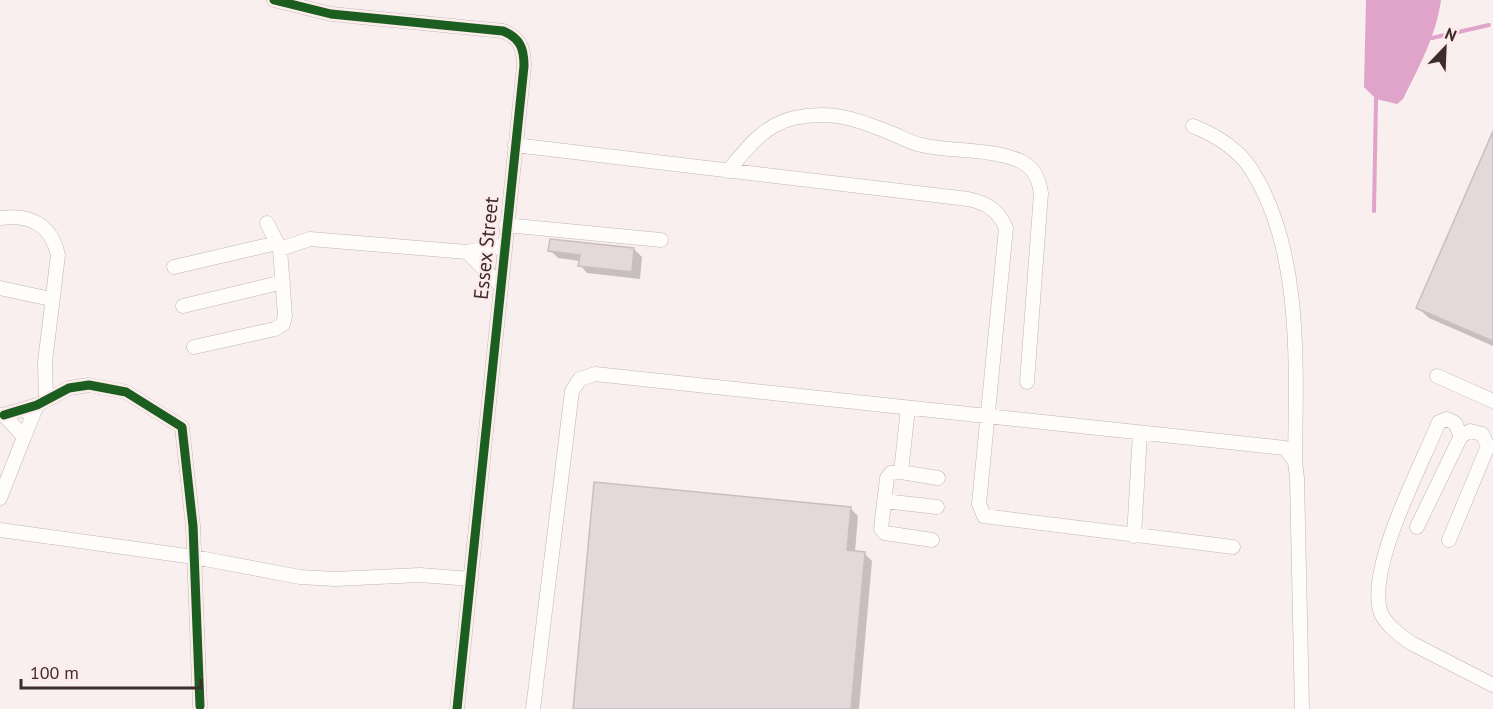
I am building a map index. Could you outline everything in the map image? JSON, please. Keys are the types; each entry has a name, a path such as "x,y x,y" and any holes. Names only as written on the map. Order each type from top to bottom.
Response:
{"street":[{"name":"Essex Street","path":"274,0 331,14 494,29 510,34 519,41 524,56 457,709"},
{"path":"728,171 752,142 767,131 792,118 823,114 851,117 920,145 960,149 1020,161 1026,165 1039,178 1041,193 1027,382"},
{"path":"1193,126 1216,136 1250,168 1280,235 1286,259 1294,364 1302,709"},
{"path":"515,145 968,199 996,210 1006,228 979,504 984,516 1233,547"},
{"path":"0,218 16,216 33,219 45,227 54,239 58,255 51,299 41,402 24,437 0,498"},
{"path":"194,346 275,329 283,324 285,316 283,282 278,246 267,223"},
{"path":"506,225 661,240"},
{"path":"174,267 310,239 467,252 504,245"},
{"path":"467,252 500,285"},
{"path":"183,306 283,282"},
{"path":"0,288 51,299"},
{"path":"45,362 61,392"},
{"path":"533,709 572,391 576,382 595,374 1285,448 1295,462"},
{"path":"1437,376 1493,401"},
{"path":"24,437 2,415 41,402 81,384 126,392 182,427 194,557 200,706"},
{"path":"901,472 908,408"},
{"path":"1461,436 1455,423 1447,419 1439,422 1386,550 1380,574 1379,604 1385,619 1411,643 1493,685"},
{"path":"1417,526 1461,436 1470,431 1482,434 1488,446 1449,540"},
{"path":"1134,536 1140,433"},
{"path":"932,540 885,533 881,529 889,475 901,472 938,478"},
{"path":"884,501 937,507"},
{"path":"0,530 194,557 316,578 420,575 471,579"}],"shaded area":[{"path":"1366,0 1441,0 1426,51 1403,99 1397,104 1376,99 1364,87"}],"building":[{"path":"1493,131 1493,341 1416,308"},
{"path":"550,239 634,248 632,272 578,266 580,255 548,251"},
{"path":"594,482 851,507 847,550 865,552 851,709 573,709"}],"waterway":[{"path":"1432,38 1489,25"},
{"path":"1374,211 1376,99"}],"cycle path":[{"path":"274,0 331,14 503,31 517,40 522,49 524,66 457,709"},
{"path":"4,415 37,405 69,388 89,385 126,392 182,427 193,526 200,706"}]}
